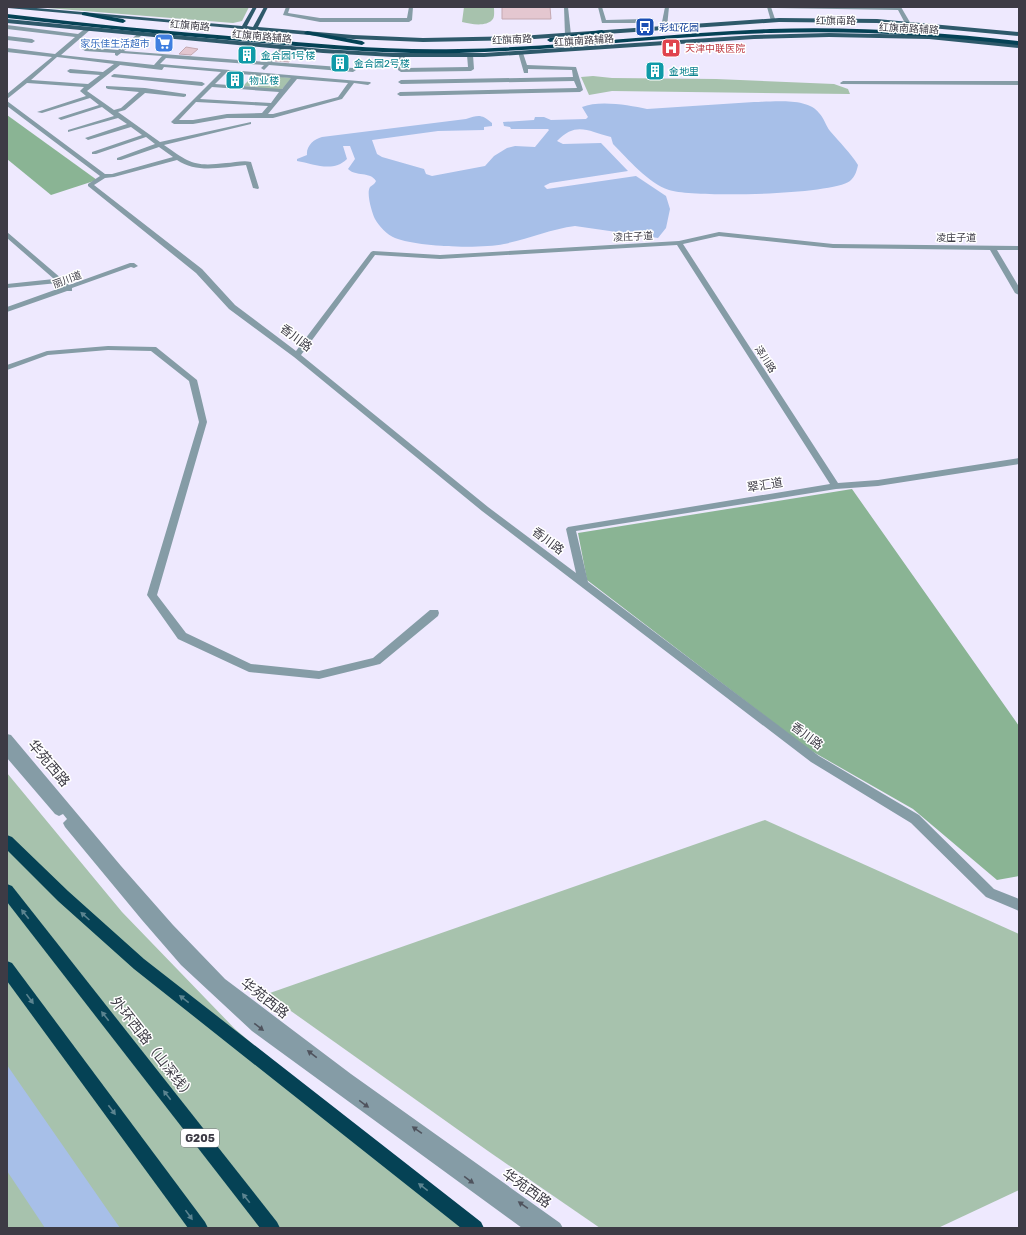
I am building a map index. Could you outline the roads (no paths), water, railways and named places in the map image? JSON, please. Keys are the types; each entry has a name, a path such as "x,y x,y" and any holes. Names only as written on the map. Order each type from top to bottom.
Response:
{"highway":[{"name":"红旗南路","path":"7,11 362,43 440,45 551,43 768,31 861,30 945,33 1019,38"},
{"path":"84,14 134,23"},
{"name":"红旗南路","path":"7,16 124,29 344,49 456,52 551,43"},
{"path":"68,27 114,30 124,29"},
{"path":"551,43 602,32"},
{"path":"307,33 362,43"},
{"name":"红旗南路","path":"945,33 1019,43"},
{"path":"551,43 618,47"},
{"path":"7,841 62,896 139,964 475,1228"},
{"name":"外环西路（山深线）","path":"7,891 271,1228"},
{"path":"7,968 198,1228"}],"main road":[{"name":"红旗南路辅路","path":"8,7 307,33 374,38 436,40 520,38 664,27 774,21 837,20 908,24 1019,34"},
{"path":"244,27 255,7"},
{"path":"255,28 266,7"},
{"name":"红旗南路辅路","path":"7,21 282,47 402,55 520,53 754,37 829,35 922,37 1019,46"}],"street":[{"path":"288,7 285,14 320,20 409,20 411,7"},
{"path":"566,7 568,34"},
{"path":"600,7 604,22 644,22"},
{"path":"664,27 667,7"},
{"path":"769,7 774,21"},
{"path":"776,7 899,8 908,24"},
{"path":"7,27 79,36"},
{"path":"7,97 88,29"},
{"path":"108,62 140,34"},
{"path":"7,38 32,40"},
{"path":"259,74 282,47"},
{"path":"85,49 161,55"},
{"path":"7,50 216,73"},
{"path":"520,53 529,80"},
{"path":"402,55 400,97 580,90 574,68 525,67"},
{"path":"470,55 473,81"},
{"path":"353,70 165,56 156,65 368,83"},
{"path":"119,63 83,91 179,158 193,165 249,162 256,188"},
{"path":"314,78 321,68"},
{"path":"70,131 116,114 169,69"},
{"path":"401,70 471,69"},
{"path":"70,71 103,74"},
{"path":"225,71 174,122 193,122 227,116 273,116 340,98 352,82"},
{"path":"114,76 202,84"},
{"path":"264,115 295,77"},
{"path":"401,82 576,79"},
{"path":"26,81 89,86"},
{"path":"843,83 1019,83"},
{"path":"211,85 283,92"},
{"path":"108,87 184,96"},
{"path":"40,112 90,96"},
{"path":"195,100 272,105"},
{"path":"7,103 104,176 112,176 179,158"},
{"path":"61,118 104,105"},
{"path":"119,159 160,144 249,123"},
{"path":"88,138 131,125"},
{"path":"94,152 147,135"},
{"name":"香川路","path":"104,176 90,185 198,271 232,307 297,355 485,509 815,759 915,819 990,893 1019,905"},
{"path":"7,234 68,289"},
{"name":"凌庄子道","path":"297,355 373,254 440,257 679,243 719,234 833,246 1019,248"},
{"name":"泽川路","path":"679,243 836,486"},
{"path":"992,248 1019,293"},
{"name":"丽川道","path":"7,311 133,265"},
{"path":"7,286 60,281"},
{"path":"7,368 47,353 108,348 153,349 193,380 203,422 152,595 182,636 249,668 318,675 376,662 434,613"},
{"name":"翠汇道","path":"583,583 571,529 836,486 878,483 1019,461"},
{"name":"华苑西路","path":"7,738 169,929 220,982 243,1002 346,1079 555,1228"},
{"name":"华苑西路","path":"7,750 146,916 186,960 222,995 257,1026 535,1228"}],"water":[{"path":"754,102 798,102 814,108 821,115 830,131 858,165 853,178 850,181 838,186 762,194 705,194 669,190 661,187 646,176 613,144 611,137 589,130 576,129 570,131 557,141 563,144 601,143 628,171 550,183 544,186 547,189 636,176 666,196 670,209 666,228 658,238 575,226 557,229 504,244 465,247 405,241 389,235 375,219 371,208 369,190 376,181 370,176 355,173 348,169 355,159 350,146 343,146 347,159 336,166 330,167 297,161 297,159 307,155 311,143 322,137 466,119 477,116 485,118 492,123 492,126 484,127 484,130 438,131 372,140 377,154 382,157 424,169 426,174 432,176 485,166 494,156 507,148 515,146 535,147 549,130 511,129 510,127 504,126 503,122 534,120 535,117 544,117 551,120 586,119 588,117 582,107 597,104 623,105 647,109"},
{"path":"7,1065 120,1228 45,1228 7,1171"}],"place":[{"name":"彩虹花园","path":"645,27"},
{"name":"家乐佳生活超市","path":"164,43"},
{"name":"天津中联医院","path":"671,48"},
{"name":"金合园1号楼","path":"247,55"},
{"name":"金合园2号楼","path":"340,63"},
{"name":"金地里","path":"655,71"},
{"name":"物业楼","path":"235,80"}]}
